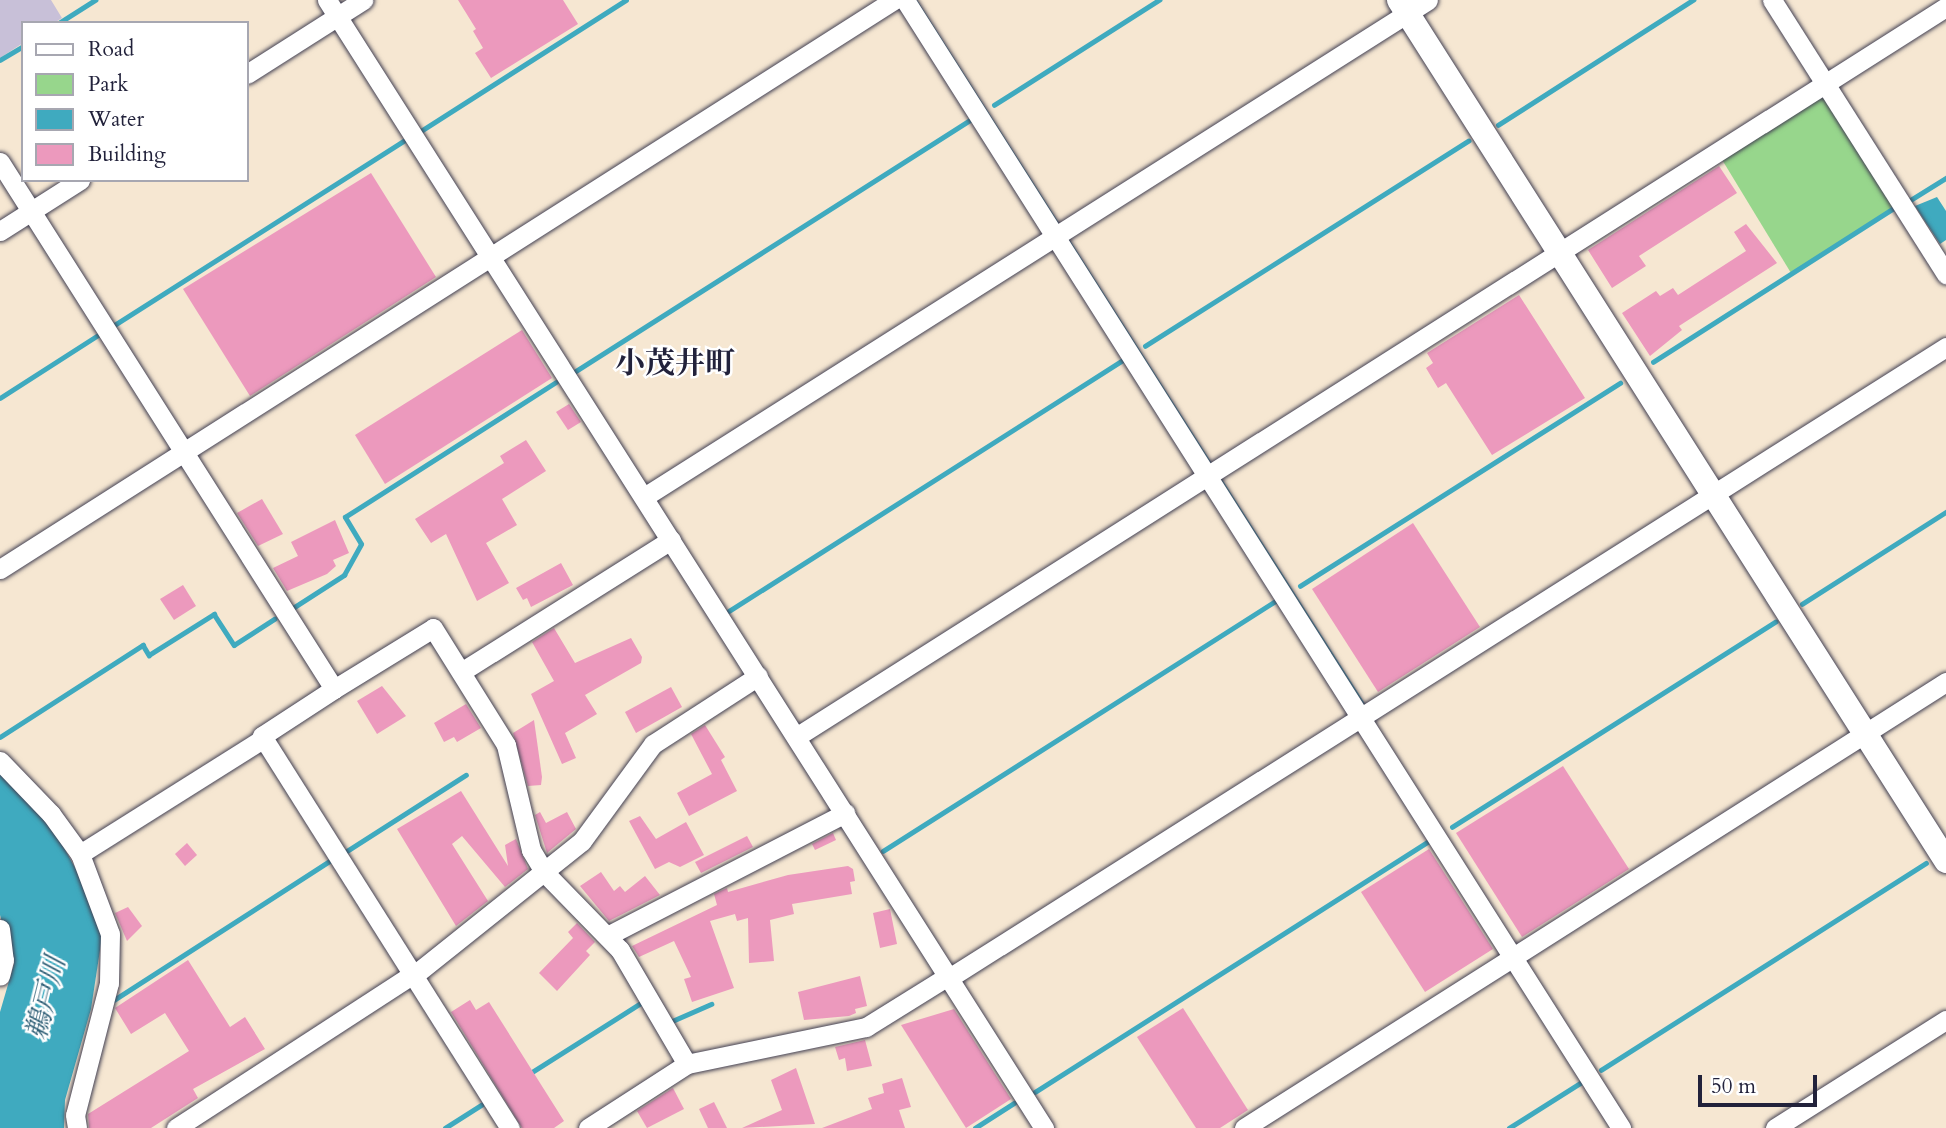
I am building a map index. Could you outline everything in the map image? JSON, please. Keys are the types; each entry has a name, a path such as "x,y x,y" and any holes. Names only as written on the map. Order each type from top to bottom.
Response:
{"street":[{"path":"248,73 332,8 363,0"},
{"path":"0,569 894,0"},
{"path":"905,0 1059,233 1212,473 1360,718 1621,1128"},
{"path":"643,498 1059,233 1404,7 1429,0"},
{"path":"1772,0 1946,274"},
{"path":"1404,7 1946,861"},
{"path":"796,737 1946,7"},
{"path":"332,8 1044,1128"},
{"path":"0,162 334,690"},
{"path":"0,231 77,182"},
{"path":"588,1128 687,1064 866,1027 1946,347"},
{"path":"461,672 671,540"},
{"path":"80,854 433,628 506,745 524,833 544,872 609,935 687,1064"},
{"path":"176,1128 412,975 582,841 653,744 758,676"},
{"path":"1244,1128 1946,682"},
{"path":"264,738 510,1128"},
{"path":"0,761 51,814 80,854 104,910 113,948 109,983 75,1115 77,1128"},
{"path":"609,935 845,813"},
{"path":"0,929 1,966"},
{"path":"1775,1128 1946,1020"}],"shaded area":[{"path":"0,0 51,0 62,18 57,21 21,21 21,44 0,58"}],"green space":[{"path":"1824,95 1894,208 1791,273 1721,158"}],"water":[{"path":"912,0 917,0 1367,707 1363,710"},
{"path":"1937,197 1946,211 1946,240 1940,244 1915,206"},
{"name":"鵜戸川","path":"0,772 25,794 62,844 91,897 102,937 91,1009 65,1100 64,1128 0,1128 0,1012 14,964 0,915"}],"building":[{"path":"458,0 563,0 578,24 491,78 475,53 483,48 473,31 476,29"},
{"path":"1719,166 1737,193 1639,256 1646,266 1612,288 1588,250"},
{"path":"371,173 436,277 250,396 183,289"},
{"path":"1746,224 1777,263 1679,326 1682,330 1650,356 1622,313 1656,291 1660,296 1673,288 1678,295 1746,251 1734,232"},
{"path":"1519,295 1585,398 1492,455 1446,383 1438,388 1426,368 1433,363 1427,353"},
{"path":"522,330 552,378 385,484 355,435"},
{"path":"569,404 581,422 568,430 556,412"},
{"path":"526,440 546,471 502,499 517,525 486,543 509,583 477,601 446,534 431,543 415,519 504,463 500,456"},
{"path":"262,499 283,534 258,546 237,513"},
{"path":"335,520 349,553 333,560 336,566 327,574 287,591 273,568 298,556 291,542"},
{"path":"1413,523 1480,627 1378,692 1312,589"},
{"path":"561,563 573,585 531,607 527,598 523,600 516,588"},
{"path":"183,585 196,606 174,620 160,599"},
{"path":"554,628 575,663 631,638 642,657 641,663 585,695 597,714 565,733 576,758 562,764 531,694 554,681 532,642"},
{"path":"382,686 406,716 377,734 357,701"},
{"path":"671,687 682,707 636,733 625,712"},
{"path":"466,704 481,728 457,742 454,737 444,742 434,723"},
{"path":"534,720 542,777 541,785 528,786 513,733"},
{"path":"705,725 725,757 721,760 737,791 689,816 677,793 712,774 691,734"},
{"path":"1563,766 1629,869 1522,937 1456,833"},
{"path":"461,791 508,866 505,845 516,839 528,869 505,887 462,836 452,844 488,901 456,926 397,829"},
{"path":"540,812 546,823 567,812 576,829 547,853 535,815"},
{"path":"640,816 656,839 686,822 704,855 680,867 669,862 655,869 629,821"},
{"path":"833,833 836,840 815,850 812,844"},
{"path":"747,836 753,847 701,873 695,862"},
{"path":"187,843 197,855 185,866 175,854"},
{"path":"1429,849 1493,949 1425,992 1361,892"},
{"path":"848,866 853,869 855,881 850,882 852,894 792,904 794,914 770,920 774,961 749,963 748,918 737,921 735,914 710,921 734,988 692,1002 684,979 691,977 674,941 639,957 632,946 717,905 714,894 727,888 728,892 788,875"},
{"path":"601,872 614,891 620,886 625,892 645,876 660,895 609,921 580,886"},
{"path":"128,907 142,926 127,941 115,913"},
{"path":"890,909 897,944 880,948 873,913"},
{"path":"577,923 595,942 586,951 590,955 557,991 539,973 573,938 568,932"},
{"path":"188,960 230,1027 245,1017 265,1049 193,1089 198,1098 151,1128 89,1128 88,1114 189,1051 165,1013 131,1034 115,1008"},
{"path":"860,976 867,1006 855,1009 856,1013 849,1016 804,1020 798,992"},
{"path":"470,1000 476,1010 489,1002 564,1121 554,1128 522,1128 451,1012"},
{"path":"1183,1008 1248,1110 1220,1128 1196,1128 1137,1037"},
{"path":"954,1009 1011,1099 966,1128 901,1025"},
{"path":"865,1040 872,1066 847,1071 845,1058 839,1060 835,1047"},
{"path":"796,1068 815,1124 742,1128 782,1110 771,1080"},
{"path":"902,1078 911,1107 899,1110 905,1128 822,1128 872,1109 868,1098 884,1093 882,1084"},
{"path":"673,1088 684,1109 647,1128 637,1111"},
{"path":"714,1102 727,1128 708,1128 699,1109"}],"waterway":[{"path":"62,21 95,0"},
{"path":"421,131 626,0"},
{"path":"994,105 1159,0"},
{"path":"1498,125 1693,0"},
{"path":"0,60 21,47"},
{"path":"576,371 974,117"},
{"path":"113,326 403,141"},
{"path":"1145,346 1468,141"},
{"path":"1909,201 1946,178"},
{"path":"1653,362 1894,208"},
{"path":"0,398 98,335"},
{"path":"729,611 1125,359"},
{"path":"293,608 344,575 361,544 345,517 556,382"},
{"path":"1300,586 1620,383"},
{"path":"1802,604 1946,512"},
{"path":"883,851 1276,601"},
{"path":"0,737 143,645 149,655 214,614 234,645 274,619"},
{"path":"1452,827 1775,622"},
{"path":"347,851 466,775"},
{"path":"1035,1092 1431,840"},
{"path":"114,1000 330,861"},
{"path":"1601,1070 1926,863"},
{"path":"529,1074 641,1003"},
{"path":"670,1022 711,1004"},
{"path":"1509,1128 1585,1080"},
{"path":"975,1128 1014,1103"},
{"path":"445,1128 481,1105"}],"district":[{"name":"小茂井町","path":"675,364"}]}
